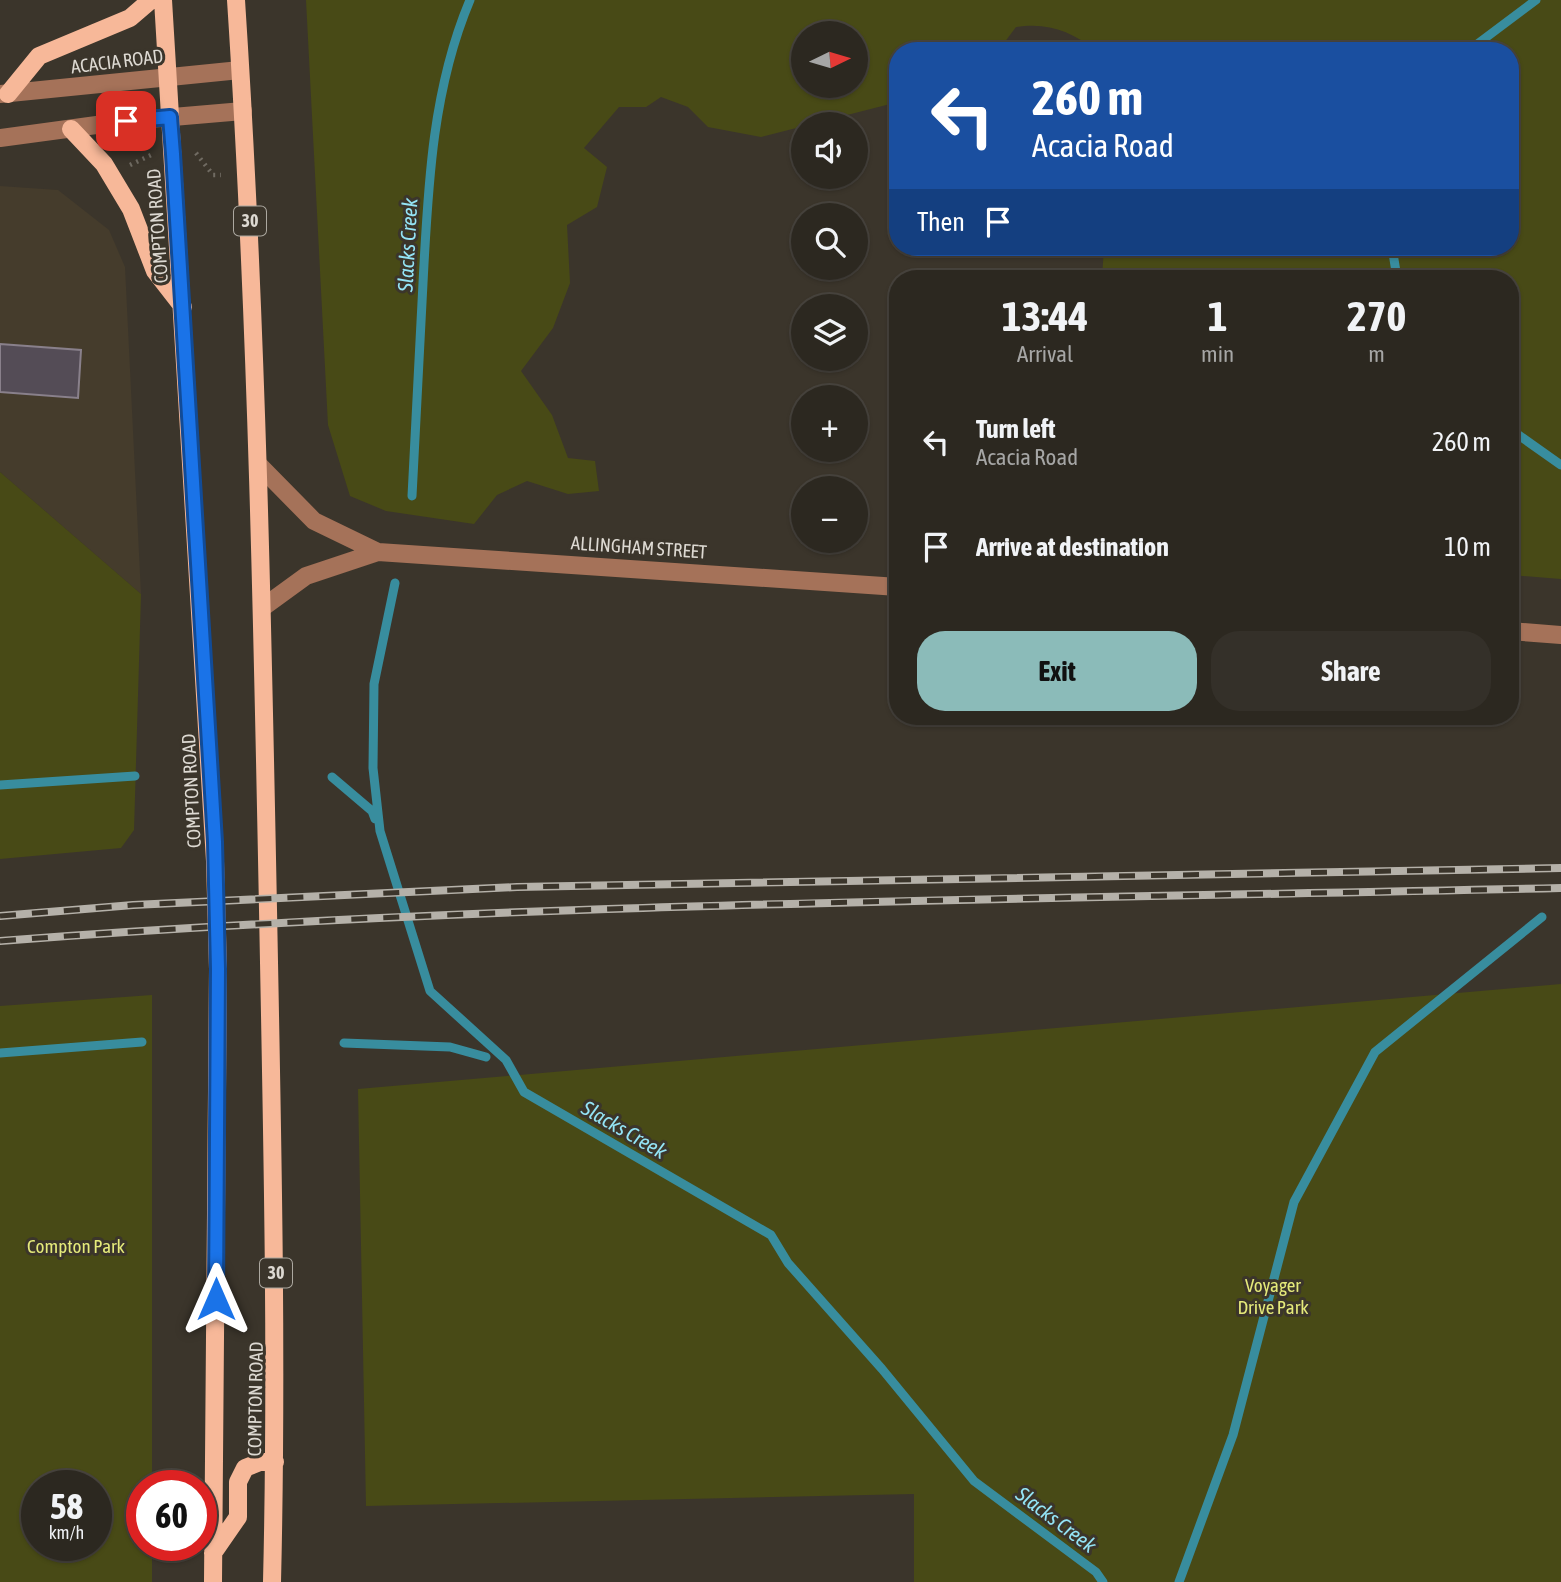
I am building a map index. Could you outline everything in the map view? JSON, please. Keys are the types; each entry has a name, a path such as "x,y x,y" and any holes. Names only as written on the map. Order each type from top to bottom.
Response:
{"main road":[{"path":"4,94 39,57 130,18 150,0"},
{"name":"COMPTON ROAD","path":"163,0 216,888 213,1470"},
{"name":"COMPTON ROAD","path":"236,0 250,218 262,608 273,1104 275,1462 272,1582"},
{"path":"71,129 104,164 131,209 155,271 183,307"},
{"path":"217,1547 238,1517 238,1482 244,1468 260,1462 275,1462"},
{"name":"COMPTON ROAD","path":"213,1561 213,1582"}],"street":[{"name":"ACACIA ROAD","path":"4,94 240,70"},
{"path":"0,138 243,111"},
{"name":"ALLINGHAM STREET","path":"258,464 314,521 378,552"},
{"name":"ALLINGHAM STREET","path":"262,608 306,576 378,552 580,563 889,586"},
{"path":"1519,632 1561,635"}],"path":[{"path":"191,153 197,153 213,175 221,175"},
{"path":"120,170 155,155"}],"shaded area":[{"path":"0,186 58,190 109,230 125,267 141,594 0,472"}],"green space":[{"path":"306,0 1561,0 1561,579 1519,576 1519,270 1103,270 1103,256 1519,256 1519,42 1084,42 1049,27 1028,26 1016,27 1005,42 889,42 889,104 859,112 791,112 791,129 761,137 708,127 688,107 661,97 646,107 619,107 584,148 607,167 597,207 567,225 570,283 553,328 521,371 552,415 568,458 595,461 599,491 568,494 527,481 497,495 474,524 386,511 350,496 328,425"},
{"path":"0,472 141,594 134,830 121,848 0,859"},
{"name":"Voyager Drive Park","path":"1561,984 1561,1582 914,1582 914,1494 366,1506 358,1089"},
{"name":"Compton Park","path":"152,995 152,1470 126,1470 126,1561 152,1561 152,1582 0,1582 0,1006"}],"building":[{"path":"0,344 81,350 78,398 0,392"}],"waterway":[{"name":"Slacks Creek","path":"412,496 427,211 434,139 447,69 470,0"},
{"path":"1480,42 1536,0"},
{"path":"1393,256 1396,270"},
{"path":"1519,435 1561,465"},
{"name":"Slacks Creek","path":"395,583 374,684 373,768 380,831 430,991 506,1060 524,1092 771,1235 788,1263 882,1369 974,1481 1096,1572 1103,1582"},
{"path":"0,785 135,776"},
{"path":"332,777 372,811 375,819"},
{"path":"1179,1582 1233,1435 1294,1202 1375,1052 1542,917"},
{"path":"0,1053 142,1042"},
{"path":"344,1043 450,1047 486,1057"}],"railway":[{"path":"0,916 133,905 517,887 1561,868"},
{"path":"0,941 195,928 585,910 975,899 1561,888"}],"route":[{"path":"126,121 170,117 173,154 215,842 218,969 216,1299"}]}
